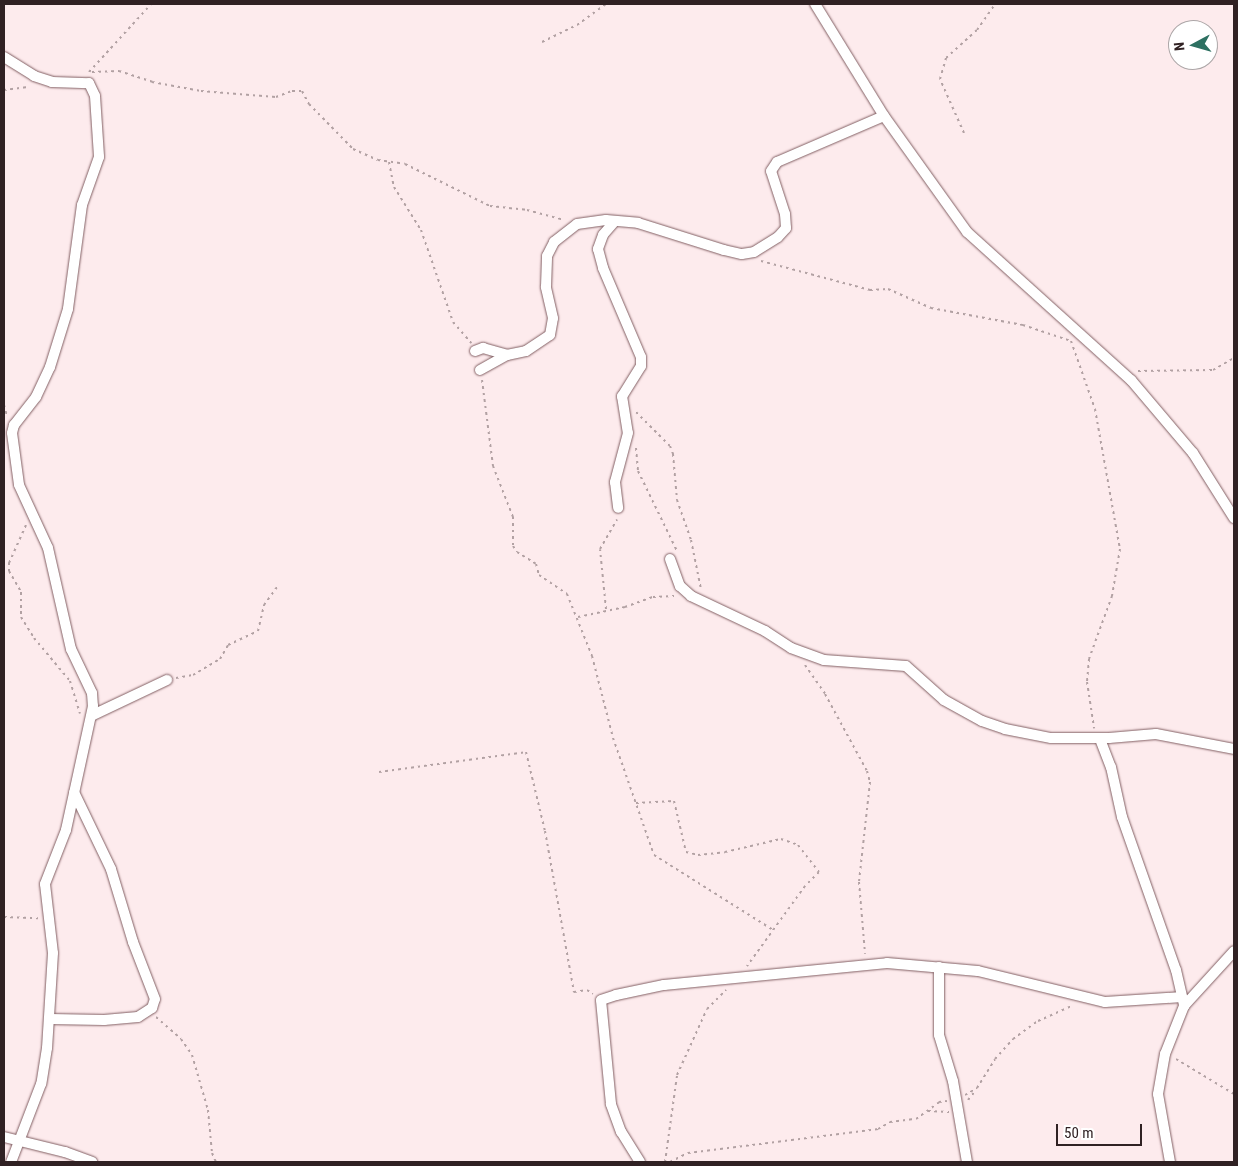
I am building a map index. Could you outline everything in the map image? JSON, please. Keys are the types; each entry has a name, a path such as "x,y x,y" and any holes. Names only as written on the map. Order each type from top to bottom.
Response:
{"street":[{"path":"815,4 884,116 967,232 1126,376 1193,453 1234,518"},
{"path":"4,58 52,82 89,83 94,89 99,157 80,213 68,309 50,367 36,397 20,415 12,433 19,485 48,548 75,660 92,693 92,715 87,729 66,830 45,884 52,953 50,1018 41,1084 11,1162"},
{"path":"480,370 507,355 534,348 550,334 553,318 546,287 547,256 554,242 577,224 615,221 638,223 742,254 754,252 786,228 785,214 771,171 777,162 884,116"},
{"path":"615,221 603,235 598,249 603,268 641,357 640,371 622,396 628,434 615,482 618,508"},
{"path":"475,351 483,348 507,355"},
{"path":"674,557 680,586 691,596 814,657 906,666 963,711 1005,729 1052,738 1099,739 1156,734 1234,749"},
{"path":"92,715 167,680"},
{"path":"1099,739 1111,767 1122,817 1171,953 1183,1002"},
{"path":"50,1018 122,1018 138,1016 152,1008 155,999 133,942 111,869 74,792"},
{"path":"1170,1162 1158,1094 1165,1054 1183,1002 1234,951"},
{"path":"640,1162 613,1115 601,1000 664,985 739,976 911,963 1017,979 1094,1000 1183,1002"},
{"path":"938,967 939,1035 957,1100 967,1162"},
{"path":"4,1137 65,1152 92,1162"}],"path":[{"path":"70,82 88,73 151,4"},
{"path":"542,42 576,25 606,4"},
{"path":"964,133 940,79 946,58 980,26 995,4"},
{"path":"88,73 119,71 152,82 243,95 283,97 292,90 302,91 308,104 329,122 346,144 378,160 405,164 490,206 527,210 577,224"},
{"path":"4,90 52,82"},
{"path":"389,162 394,187 420,230 453,322 475,351"},
{"path":"742,254 870,290 888,289 931,308 1023,325 1071,341"},
{"path":"1070,326 1071,341 1095,409 1120,549 1117,578 1092,646 1087,670 1092,722 1099,739"},
{"path":"1126,376 1136,371 1213,370 1234,358"},
{"path":"480,370 493,466 513,517 513,546 536,564 539,575 567,594 578,617 596,670 613,738 654,855 773,930"},
{"path":"635,410 670,446 673,454 677,500 691,540 705,603"},
{"path":"628,434 636,443 638,471 674,557"},
{"path":"606,609 600,548 617,520 618,508"},
{"path":"32,516 9,563 10,571 21,592 21,617 34,638 70,681 87,729"},
{"path":"4,564 9,563"},
{"path":"167,680 194,675 220,658 228,645 258,631 264,605 277,587"},
{"path":"578,617 600,613 606,609 625,607 653,597 691,596"},
{"path":"804,663 861,756 868,776 859,891 866,965"},
{"path":"378,772 526,752 545,831 574,992 587,990 601,1000"},
{"path":"636,803 676,802 686,852 698,855 725,852 781,839 798,846 819,872 805,886 739,976 707,1008 676,1075 666,1162"},
{"path":"4,917 48,921"},
{"path":"670,1162 688,1154 878,1129 890,1122 916,1119 939,1102 957,1100 977,1088 995,1060 1014,1039 1038,1021 1070,1006 1094,1000"},
{"path":"152,1008 160,1022 181,1039 192,1055 208,1110 216,1162"},
{"path":"1165,1054 1234,1094"},
{"path":"928,1111 959,1112"}]}
